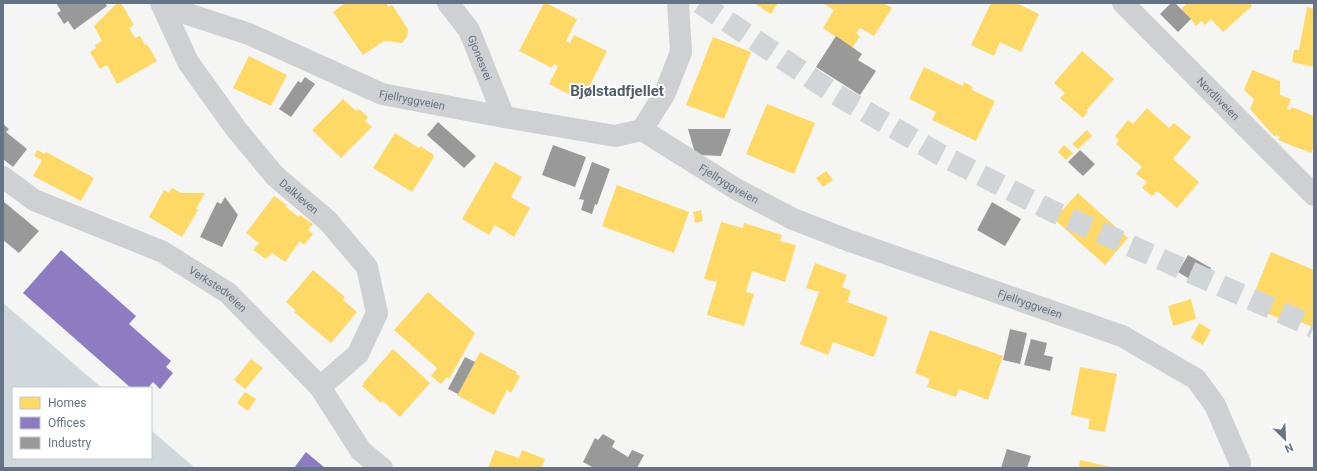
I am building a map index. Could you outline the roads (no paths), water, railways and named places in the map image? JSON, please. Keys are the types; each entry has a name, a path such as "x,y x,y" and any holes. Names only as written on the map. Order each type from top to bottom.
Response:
{"street":[{"name":"Gjonesvei","path":"448,3 469,30 504,117"},
{"path":"642,130 666,93 681,52 678,3"},
{"name":"Nordliveien","path":"1123,3 1314,195"},
{"name":"Fjellryggveien","path":"162,5 249,34 382,94 615,136 642,130 736,189 793,219 1122,336 1196,378 1214,405 1240,463"},
{"name":"Dalkleven","path":"162,5 188,62 236,129 275,176 328,221 367,267 377,313 358,354 320,387"},
{"name":"Verkstedveien","path":"3,177 34,200 163,252 228,293 320,387 361,451 382,468"}],"tunnel":[{"path":"700,3 832,92 939,154 1052,211 1314,327"}],"district":[{"name":"Bjølstadfjellet","path":"617,91"}]}
